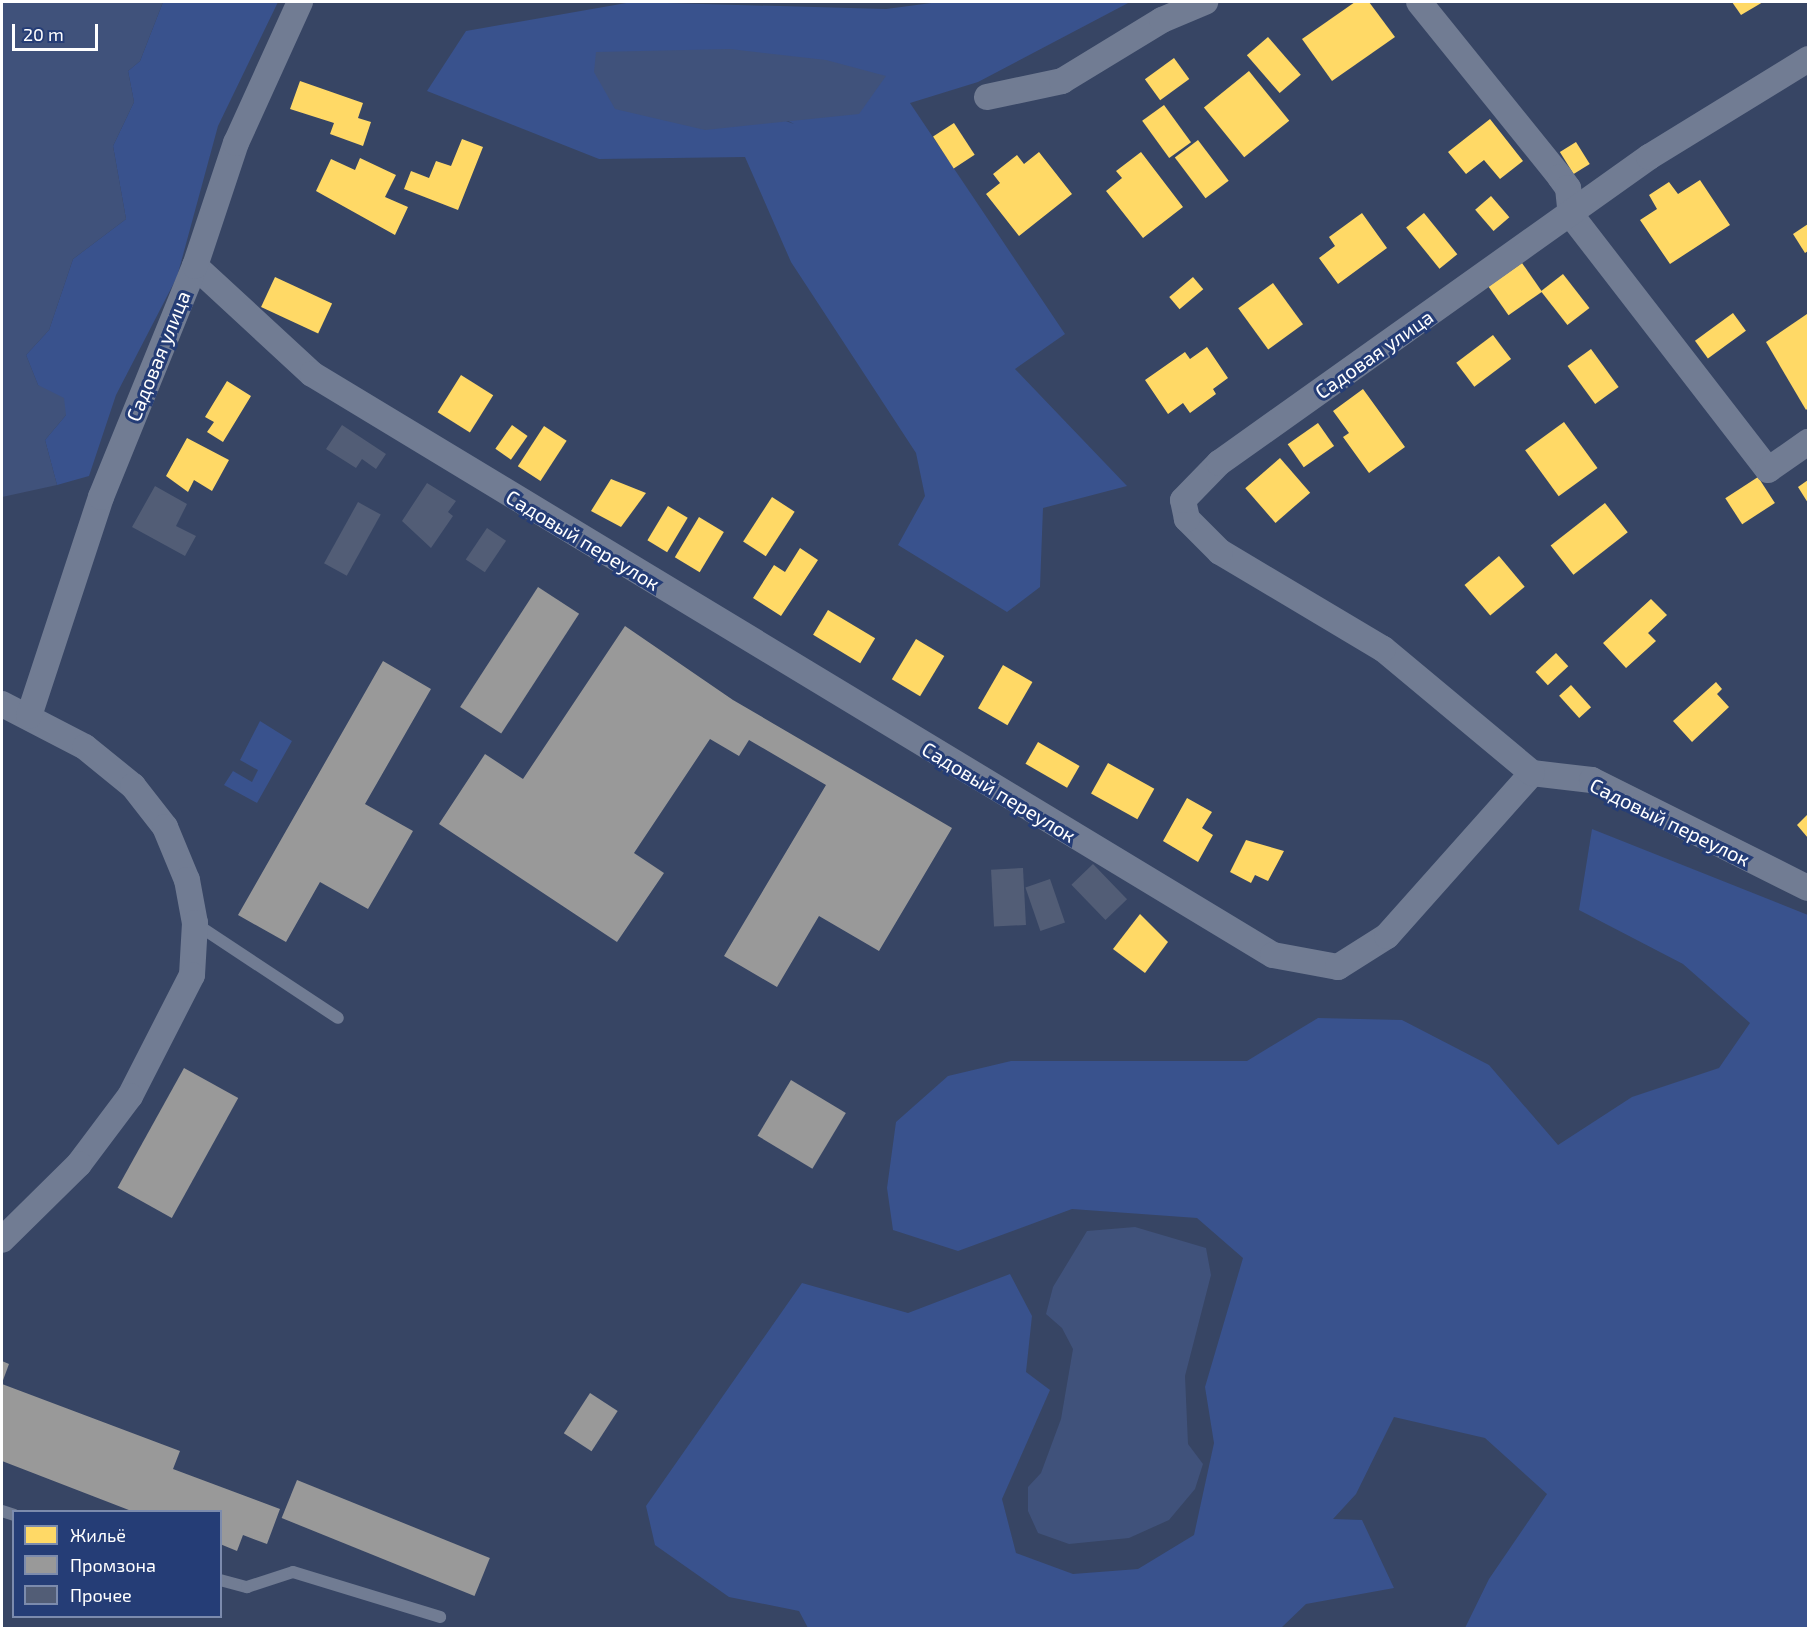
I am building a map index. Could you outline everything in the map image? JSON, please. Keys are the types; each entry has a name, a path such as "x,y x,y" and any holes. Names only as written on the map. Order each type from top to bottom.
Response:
{"street":[{"name":"Садовая улица","path":"29,716 101,497 195,266 236,143 300,2"},
{"path":"987,98 1062,81 1162,20 1205,2"},
{"path":"1419,2 1564,183 1572,215 1768,470 1809,442"},
{"name":"Садовая улица","path":"1532,773 1383,649 1220,552 1187,519 1183,500 1219,463 1572,215 1649,156 1809,59"},
{"name":"Садовый переулок","path":"195,266 312,374 1273,955 1338,967 1387,936 1532,773 1592,780 1809,888"},
{"path":"2,704 85,747 133,786 165,827 187,880 195,924 192,975 130,1096 79,1164 2,1240"}],"lane":[{"path":"195,924 338,1018"},
{"path":"222,1581 247,1587 293,1572 440,1617"}],"shaded area":[{"path":"2,2 163,2 140,61 128,71 134,102 113,146 126,219 73,259 49,330 26,355 38,385 64,398 66,415 45,440 57,485 2,497"},
{"path":"163,2 278,2 218,126 177,277 116,395 89,476 57,485 45,440 66,415 38,385 26,355 49,330 73,259 126,219 113,146 134,102 128,71 140,61"},
{"path":"632,2 886,9 939,2 1130,2 978,82 910,103 1065,334 1015,369 1127,486 1043,508 1040,587 1007,612 898,545 925,496 916,453 791,262 745,157 599,159 427,91 466,31","holes":["596,52 660,54 794,124"]},
{"path":"730,49 826,60 886,76 859,114 705,130 615,109 594,72 596,52"},
{"path":"260,721 292,741 257,803 224,785 233,771 252,782 258,770 240,760"},
{"path":"1592,829 1808,915 1808,1628 1465,1628 1489,1579 1547,1494 1485,1438 1394,1417 1356,1494 1333,1519 1362,1520 1394,1588 1306,1604 1281,1628 808,1628 799,1611 729,1597 655,1545 646,1506 802,1283 908,1313 1010,1274 1032,1316 1026,1372 1050,1390 1002,1499 1016,1553 1073,1574 1138,1569 1194,1535 1214,1443 1205,1387 1243,1258 1197,1218 1072,1209 958,1251 893,1230 887,1188 896,1122 948,1076 1011,1061 1247,1061 1318,1018 1402,1020 1489,1065 1558,1145 1632,1097 1719,1068 1750,1023 1683,964 1579,910"},
{"path":"1135,1227 1206,1248 1211,1275 1185,1376 1188,1444 1203,1464 1195,1489 1169,1520 1129,1538 1069,1544 1038,1533 1028,1511 1028,1487 1041,1473 1061,1419 1073,1349 1062,1328 1046,1314 1053,1287 1087,1231"}],"building: Жильё":[{"path":"1355,2 1369,2 1395,37 1332,81 1302,39"},
{"path":"1732,2 1763,2 1741,15"},
{"path":"1268,37 1301,75 1280,93 1247,55"},
{"path":"1174,58 1189,79 1160,100 1145,79"},
{"path":"1249,71 1289,121 1244,157 1204,108"},
{"path":"300,81 363,103 358,118 371,122 363,146 330,134 334,123 290,109"},
{"path":"1164,105 1191,142 1169,158 1142,121"},
{"path":"1490,119 1523,161 1500,179 1484,160 1466,174 1448,152"},
{"path":"954,123 975,155 954,168 933,137"},
{"path":"462,139 483,147 458,210 404,189 411,171 429,178 436,161 451,166"},
{"path":"1198,140 1229,181 1206,198 1175,157"},
{"path":"1576,142 1590,164 1574,174 1560,152"},
{"path":"1039,152 1072,194 1019,236 986,194 1000,183 993,174 1017,155 1024,164"},
{"path":"1141,152 1183,207 1143,238 1106,191 1122,178 1116,171"},
{"path":"360,158 396,175 385,197 408,207 395,235 316,191 331,159 355,170"},
{"path":"1700,180 1730,225 1670,264 1640,220 1657,209 1649,195 1669,182 1678,194"},
{"path":"1491,196 1509,217 1494,231 1475,210"},
{"path":"1362,213 1387,248 1338,284 1319,258 1335,246 1329,237"},
{"path":"1424,213 1457,254 1439,269 1406,227"},
{"path":"1808,224 1808,251 1805,253 1793,234"},
{"path":"1522,263 1542,292 1508,315 1488,287"},
{"path":"1563,274 1589,308 1567,325 1541,291"},
{"path":"275,277 332,304 318,334 261,307"},
{"path":"1193,277 1203,289 1180,309 1169,297"},
{"path":"1273,283 1303,324 1268,350 1238,308"},
{"path":"1733,313 1746,331 1708,358 1695,341"},
{"path":"1807,314 1808,408 1806,410 1766,342"},
{"path":"1493,335 1511,359 1474,387 1456,363"},
{"path":"1207,347 1228,378 1213,389 1216,394 1190,413 1183,403 1168,414 1145,380 1185,352 1190,359"},
{"path":"1591,349 1619,387 1595,404 1568,366"},
{"path":"461,375 493,395 470,432 438,412"},
{"path":"227,381 251,396 223,442 207,432 214,422 205,417"},
{"path":"1363,389 1405,447 1369,473 1343,437 1349,433 1333,411"},
{"path":"1564,422 1598,468 1559,496 1525,450"},
{"path":"1318,423 1334,446 1304,467 1288,444"},
{"path":"512,425 528,436 511,460 495,449"},
{"path":"544,426 567,441 541,481 518,466"},
{"path":"187,438 229,460 212,491 194,480 188,492 166,476"},
{"path":"1280,458 1310,493 1275,523 1245,488"},
{"path":"1758,477 1775,503 1742,524 1725,498"},
{"path":"611,479 646,493 621,527 591,511"},
{"path":"1808,480 1808,503 1798,487"},
{"path":"772,497 795,512 766,556 743,541"},
{"path":"1605,503 1628,532 1573,575 1551,545"},
{"path":"668,506 688,518 667,552 647,540"},
{"path":"699,517 724,532 700,572 675,557"},
{"path":"800,548 818,560 781,616 753,598 774,565 785,572"},
{"path":"1499,556 1525,587 1490,616 1465,585"},
{"path":"1651,599 1667,615 1648,633 1656,641 1626,668 1603,643"},
{"path":"828,610 875,638 860,663 813,635"},
{"path":"916,639 944,656 920,696 892,679"},
{"path":"1556,653 1568,666 1548,685 1536,672"},
{"path":"1003,665 1032,682 1007,725 978,708"},
{"path":"1716,682 1722,689 1717,694 1729,707 1692,742 1673,721"},
{"path":"1571,685 1591,707 1579,718 1559,696"},
{"path":"1038,742 1080,766 1067,788 1026,764"},
{"path":"1108,763 1154,789 1137,819 1091,794"},
{"path":"1187,798 1212,812 1202,828 1213,835 1198,862 1163,841"},
{"path":"1808,814 1808,838 1797,825"},
{"path":"1246,840 1284,851 1268,881 1255,875 1251,883 1230,872"},
{"path":"1140,914 1168,942 1145,973 1113,949"}],"building: Промзона":[{"path":"538,587 579,614 501,734 460,707"},
{"path":"625,626 733,700 952,828 879,951 819,916 777,987 724,956 826,785 749,740 739,756 710,739 634,853 664,873 617,942 439,824 485,754 523,779"},
{"path":"383,661 431,689 365,804 413,831 368,909 320,882 286,942 238,915"},
{"path":"184,1068 238,1098 172,1218 118,1188"},
{"path":"791,1080 846,1113 812,1169 758,1136"},
{"path":"2,1361 9,1364 2,1383"},
{"path":"2,1384 180,1451 173,1469 280,1509 267,1544 243,1535 237,1551 222,1545 222,1510 129,1510 2,1461"},
{"path":"590,1393 618,1411 592,1451 564,1433"},
{"path":"297,1480 490,1558 474,1596 282,1518"}],"building: Прочее":[{"path":"342,425 386,454 376,469 362,459 356,468 326,449"},
{"path":"427,483 456,501 448,512 453,516 431,548 402,521"},
{"path":"155,486 187,504 176,526 196,536 185,556 132,527"},
{"path":"358,502 381,515 347,576 324,563"},
{"path":"487,528 506,541 485,572 466,560"},
{"path":"1093,864 1127,899 1105,920 1071,885"},
{"path":"1023,868 1026,925 994,927 991,870"},
{"path":"1050,879 1065,922 1040,931 1025,887"}]}
